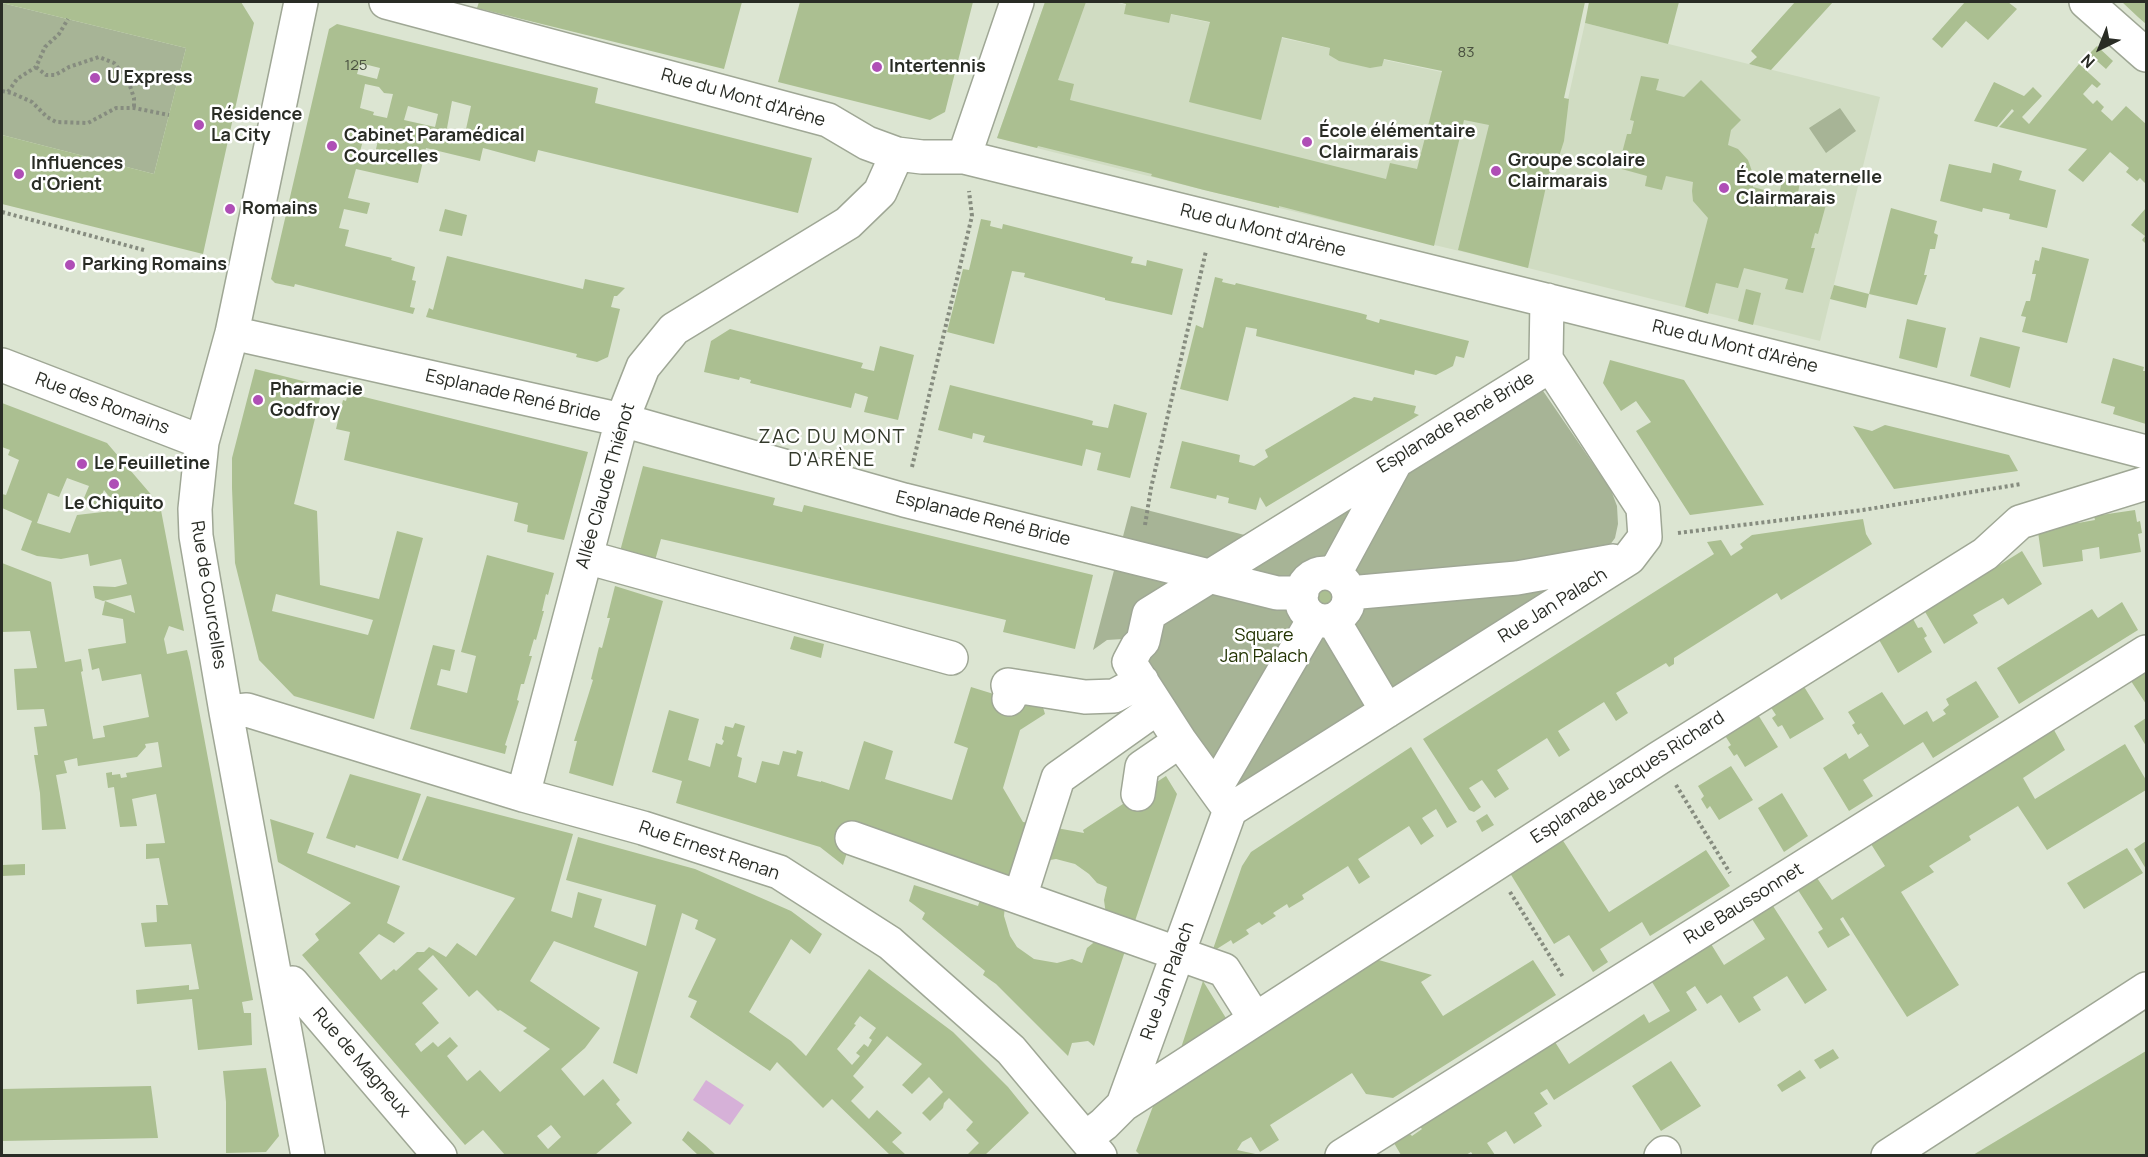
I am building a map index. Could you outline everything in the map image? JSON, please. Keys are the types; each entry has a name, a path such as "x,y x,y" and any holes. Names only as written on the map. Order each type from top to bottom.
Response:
{"street":[{"name":"Rue de Courcelles","path":"301,2 232,333 202,442 195,509 196,536 226,712 308,1155"},
{"name":"Rue du Mont d'Arène","path":"386,2 828,120 867,143 897,154 964,158 1546,300 2146,452"},
{"path":"964,158 1017,2"},
{"path":"2086,2 2146,55"},
{"name":"Allée Claude Thiénot","path":"523,795 622,420 643,368 674,329 848,223 880,192 897,154"},
{"path":"1546,300 1546,359 1643,508 1637,547"},
{"name":"Esplanade René Bride","path":"232,333 622,420 904,500 1278,593 1326,600 1517,578 1637,547"},
{"name":"Rue des Romains","path":"2,365 202,442"},
{"name":"Esplanade René Bride","path":"1134,679 1137,647 1143,641 1149,614 1550,366"},
{"path":"1134,679 1223,799 1397,459"},
{"name":"Esplanade Jacques Richard","path":"1123,1105 1659,758 1985,554 2020,522 2146,483"},
{"name":"Rue Jan Palach","path":"1093,1147 1104,1124 1123,1105 1178,953 1223,799 1387,711 1637,547"},
{"path":"586,557 951,658"},
{"path":"1326,600 1387,711"},
{"name":"Rue Baussonnet","path":"1342,1155 2146,652"},
{"path":"1009,699 1011,695 1008,685 1085,697 1114,696 1134,679"},
{"path":"1020,897 1058,778 1134,679"},
{"name":"Rue Ernest Renan","path":"226,712 247,710 523,795 642,828 779,872 890,943 1011,1050 1093,1147"},
{"path":"1137,794 1142,767 1180,741"},
{"path":"852,838 1224,970 1255,1019"},
{"name":"Rue de Magneux","path":"277,986 292,983 440,1155"},
{"path":"1888,1155 2146,989"}],"path":[{"path":"8,92 17,79 36,67 45,47 60,34 68,19"},
{"path":"36,67 46,75 56,75 69,67 99,57 114,63 130,86 134,108"},
{"path":"2,91 32,102 47,117 56,122 88,123 116,108 134,108 169,115"},
{"path":"904,500 972,216 964,158"},
{"path":"2,212 144,250"},
{"path":"1139,558 1151,489 1213,218"},
{"path":"1637,547 2027,483"},
{"path":"1659,758 1748,902"},
{"path":"1494,865 1581,1006"}],"shaded area":[{"name":"École élémentaire Clairmarais","path":"1045,2 1113,2 1568,99 1585,23 1880,97 1820,341 997,138"},
{"path":"706,1080 744,1105 730,1125 693,1100"}],"green space":[{"path":"2,3 186,48 154,174 2,135"},
{"path":"1840,108 1856,131 1826,153 1809,128"},
{"name":"Square Jan Palach","path":"1539,385 1611,490 1617,506 1618,524 1615,538 1607,549 1599,557 1249,781 1241,784 1233,783 1217,770 1137,647 1123,639 1107,640 1093,650 1131,506 1272,542"}],"building":[{"name":"Résidence La City","path":"2,2 241,2 254,23 203,254 2,204 2,135 154,174 186,48"},
{"path":"479,2 742,2 724,69 477,8"},
{"name":"Intertennis","path":"800,2 973,2 945,112 930,120 778,82"},
{"path":"1045,2 1086,2 1058,80 1074,84 1070,100 1386,179 1390,163 1417,169 1442,71 1384,59 1382,66 1370,68 1339,61 1329,55 1330,48 1282,37 1261,120 1189,102 1210,22 1171,14 1169,23 1124,14 1126,4 1118,2 1585,2 1564,98 1569,99 1564,141 1554,172 1549,173 1528,268 1458,250 1489,125 1464,120 1434,246 1279,206 1279,208 1204,190 1151,176 1152,174 997,138"},
{"path":"1589,2 1679,2 1668,44 1585,23"},
{"path":"1795,2 1833,2 1771,70 1749,64 1757,57 1751,51"},
{"path":"1965,2 2008,2 2017,9 1988,40 1966,21 1942,48 1932,39"},
{"path":"2122,2 2146,2 2146,24 2138,17"},
{"path":"337,24 598,88 595,103 812,158 798,213 538,150 535,162 483,148 480,161 426,148 418,183 356,169 348,198 370,203 367,214 344,209 339,228 349,230 345,246 392,258 391,260 415,267 412,280 416,281 410,307 415,308 413,314 295,284 294,287 275,283 271,279 329,29","holes":["360,63 380,68 377,79 357,74","365,84 379,87 384,93 393,94 387,118 373,115 374,112 360,108","452,101 471,106 463,143 445,139","408,106 438,114 435,127 404,120","365,133 379,136 373,162 358,159"]},
{"path":"2097,46 2113,61 2106,69 2089,54"},
{"path":"2079,64 2101,84 2097,88 2092,84 2083,94 2093,104 2097,100 2104,107 2101,111 2112,121 2126,106 2146,124 2146,184 2140,178 2137,181 2126,172 2129,168 2110,152 2083,182 2068,170 2087,149 1999,127 2014,111 2012,109 1997,127 1974,121 1994,82 2024,96 2033,87 2042,96 2022,117 2029,124"},
{"path":"1641,76 1659,79 1656,90 1684,97 1701,80 1741,120 1731,130 1728,145 1738,149 1748,160 1753,174 1753,187 1779,194 1783,178 1800,182 1798,193 1827,201 1818,234 1815,233 1811,248 1815,248 1803,293 1785,289 1788,279 1744,268 1738,288 1716,283 1708,314 1685,307 1708,218 1693,201 1693,182 1666,176 1662,190 1645,186 1647,176 1618,168 1627,134 1631,134 1634,121 1630,120"},
{"path":"1993,163 2022,171 2019,180 2056,190 2047,228 2009,219 2010,214 1983,208 1982,212 1940,201 1949,164 1991,173"},
{"path":"1891,208 1937,221 1934,233 1938,235 1935,249 1930,249 1924,275 1927,275 1917,305 1869,294"},
{"path":"2146,208 2146,244 2142,240 2145,236 2131,225"},
{"path":"445,209 467,215 462,236 439,231"},
{"path":"981,219 991,221 990,226 1002,229 1003,224 1133,257 1131,263 1146,266 1147,260 1183,269 1172,315 1105,300 1105,298 1024,277 1025,273 1012,271 994,344 947,332 963,269 969,270"},
{"path":"2042,247 2089,259 2067,343 2022,332 2026,317 2021,316 2026,301 2030,301 2036,274 2032,274 2035,260 2039,261"},
{"path":"447,256 583,289 585,279 625,288 614,296 611,307 620,309 608,357 597,362 576,357 577,354 426,317 429,308 433,310"},
{"path":"1215,277 1223,279 1222,282 1235,285 1236,283 1360,313 1367,315 1366,319 1379,323 1380,319 1469,341 1464,358 1456,356 1453,366 1436,375 1415,370 1414,375 1256,336 1257,329 1246,327 1228,401 1180,389 1196,325 1203,328"},
{"path":"1834,285 1869,294 1866,308 1830,299"},
{"path":"1746,289 1761,293 1753,325 1738,321"},
{"path":"1907,319 1946,328 1937,368 1899,358"},
{"path":"730,329 863,363 861,368 874,371 880,346 914,355 898,420 864,412 868,397 855,393 851,408 750,383 751,380 740,377 739,380 704,372 711,341"},
{"path":"1980,337 2020,347 2010,388 1970,376"},
{"path":"2113,358 2144,367 2143,371 2146,371 2146,424 2113,414 2115,407 2101,403"},
{"path":"1610,360 1684,380 1764,505 1690,515 1636,431 1651,422 1636,401 1621,411 1603,383"},
{"path":"255,369 323,386 294,504 317,511 320,585 379,599 397,531 423,538 374,719 294,696 259,660 235,563 232,458","holes":["276,594 373,620 368,635 272,611"]},
{"path":"950,385 1093,421 1092,425 1108,428 1114,404 1147,413 1130,478 1097,470 1101,453 1086,449 1082,466 983,442 985,436 973,433 972,439 938,430"},
{"path":"348,393 588,452 564,540 527,532 528,525 514,521 518,503 344,460 350,432 336,429 343,400 346,401"},
{"path":"1354,397 1372,401 1374,397 1416,406 1414,413 1419,415 1266,507 1260,497 1256,510 1228,503 1229,498 1217,495 1216,499 1170,488 1182,441 1240,455 1239,462 1254,466 1268,457 1265,450"},
{"path":"2,403 107,443 160,505 184,631 169,626 164,639 167,654 187,650 190,662 253,1000 242,1002 244,1013 251,1013 252,1045 198,1050 192,999 137,1004 136,990 189,985 189,990 199,989 191,944 145,947 141,923 157,922 156,905 168,905 159,858 146,859 146,844 165,843 156,794 132,799 137,826 120,827 114,787 108,788 106,773 120,774 121,778 127,777 126,773 162,767 158,742 145,744 146,747 137,757 78,766 77,758 64,761 67,773 56,775 66,829 42,830 40,793 34,755 38,755 34,727 47,726 44,709 17,710 14,669 37,668 30,631 2,632 2,563 51,582 65,662 81,659 83,671 81,672 93,739 105,737 103,726 149,717 141,674 102,681 99,668 92,670 88,649 126,643 123,619 102,615 105,601 135,613 131,595 103,601 95,598 93,586 115,587 127,584 121,559 90,566 88,554 61,559 37,556 21,550 32,521 2,508 2,494 6,495 19,460 8,455 10,450 2,447","holes":["67,478 89,486 84,498 95,511 104,490 120,510 77,515 70,533 37,523 48,493 59,497"]},
{"path":"1885,425 2009,455 2018,471 1894,489 1853,426 1872,431"},
{"path":"643,466 775,498 773,505 802,512 804,505 1093,575 1075,649 1003,632 1006,620 661,539 654,564 619,555"},
{"path":"2135,510 2142,533 2138,534 2141,552 2100,559 2099,547 2082,550 2083,561 2043,567 2037,525 2077,519 2078,523 2095,520 2094,516"},
{"path":"1863,519 1866,534 1872,544 1781,600 1777,593 1674,658 1674,664 1669,667 1666,663 1616,693 1628,713 1616,721 1604,702 1558,731 1570,750 1559,757 1547,738 1497,770 1509,789 1495,798 1482,780 1469,788 1481,807 1474,812 1469,810 1423,739 1714,554 1707,542 1721,540 1731,556 1743,548 1740,544 1752,535"},
{"path":"2022,551 2042,584 2008,605 2003,598 1973,615 1978,623 1944,644 1924,610"},
{"path":"487,555 554,573 548,595 546,594 536,640 534,639 529,656 532,656 524,684 521,684 517,700 519,701 505,745 507,746 505,754 410,729 433,645 455,650 450,671 441,669 437,685 467,693 476,656 461,652"},
{"path":"615,586 663,601 613,786 569,773 577,741 574,741 593,680 591,679 599,647 602,648 610,618 607,618"},
{"path":"1323,587 1332,589 1337,601 1329,611 1314,603 1317,590"},
{"path":"2122,602 2138,630 2019,704 1997,668 2092,609 2098,618"},
{"path":"1912,617 1918,628 1922,627 1927,636 1924,638 1932,652 1898,673 1878,638"},
{"path":"794,636 824,644 821,658 790,649"},
{"path":"2146,671 2146,704 2131,681"},
{"path":"1976,681 1999,717 1933,758 1923,742 1863,780 1873,796 1849,811 1823,768 1846,753 1849,759 1869,746 1861,733 1858,735 1852,725 1855,723 1848,712 1882,692 1904,725 1927,711 1933,722 1946,714 1943,710 1949,705 1946,699"},
{"path":"1803,685 1824,719 1790,739 1782,725 1778,727 1772,718 1776,715 1770,706"},
{"path":"971,687 1013,700 1042,704 1045,714 1020,730 1003,788 1023,822 1039,824 1012,885 988,877 991,869 856,825 843,865 820,847 676,803 682,781 652,772 669,710 699,719 688,760 710,767 716,743 722,745 724,741 722,739 725,726 733,728 735,723 745,726 737,756 742,758 738,777 756,783 762,761 779,765 783,751 796,754 797,750 803,752 797,776 849,790 864,741 893,751 885,779 952,800 968,748 954,743"},
{"path":"1757,713 1778,747 1745,767 1737,754 1734,756 1728,747 1731,745 1724,734"},
{"path":"2146,718 2146,746 2134,726"},
{"path":"2054,730 2065,750 2023,778 2035,799 2125,744 2146,780 2146,790 2047,850 2018,806 1969,836 1971,840 1929,866 1934,872 1901,892 1959,985 1907,1017 1843,917 1840,919 1850,935 1828,948 1818,932 1823,929 1798,890 1817,878 1832,900 1885,866 1871,844"},
{"path":"1411,747 1457,822 1447,828 1436,809 1422,818 1434,836 1421,845 1409,826 1358,859 1370,877 1359,884 1348,866 1302,895 1304,899 1289,908 1287,904 1273,913 1276,916 1262,925 1259,922 1246,930 1249,934 1233,944 1231,940 1212,952 1242,866 1251,852"},
{"path":"1731,766 1753,800 1719,820 1710,806 1707,809 1701,799 1704,796 1698,786"},
{"path":"350,774 421,794 398,859 326,838"},
{"path":"1166,776 1177,794 1135,921 1116,914 1106,915 1104,900 1107,887 1097,883 1075,864 1056,859 1044,861 1051,827 1084,833 1083,830"},
{"path":"1782,793 1808,836 1784,852 1758,808"},
{"path":"427,796 573,834 551,911 572,918 578,892 602,899 594,927 646,946 656,905 566,880 578,837 695,869 791,911 822,934 810,954 791,939 749,1012 791,1041 806,1056 869,969 953,1032 1008,1087 1029,1113 985,1155 967,1155 979,1143 966,1130 973,1122 949,1098 930,1121 922,1113 943,1092 929,1077 912,1094 902,1085 922,1064 887,1036 853,1076 864,1087 851,1101 869,1119 877,1110 902,1133 892,1142 906,1155 890,1155 832,1099 823,1108 777,1062 770,1071 690,1017 697,1001 688,997 716,939 695,929 698,920 682,913 637,1074 613,1063 638,972 554,941 530,981 600,1028 585,1048 561,1069 584,1096 603,1079 620,1100 616,1104 632,1123 595,1155 505,1155 483,1130 465,1145 302,955 319,940 315,934 351,903 278,862 270,819 314,833 307,853 400,886 387,923 405,933 394,943 379,934 359,953 381,980 394,969 396,971 417,952 424,952 429,947 446,957 457,943 476,956 515,898 402,860","holes":["433,955 469,997 477,990 498,1011 500,1010 527,1028 523,1031 550,1049 500,1092 480,1070 467,1081 447,1056 458,1046 450,1037 438,1047 433,1042 421,1052 415,1044 439,1023 422,1003 438,989 418,969","860,1016 876,1028 869,1038 872,1040 868,1047 864,1044 856,1053 860,1056 852,1065 837,1049 856,1025 854,1024","551,1125 561,1137 548,1149 537,1136"]},
{"path":"1487,814 1494,825 1482,832 1476,821"},
{"path":"1560,836 1609,912 1706,850 1730,886 1650,936 1642,922 1600,949 1608,962 1593,972 1569,935 1554,944 1508,870"},
{"path":"2146,841 2146,869 2134,849"},
{"path":"2127,848 2143,873 2084,909 2067,883"},
{"path":"25,864 25,875 2,876 2,865"},
{"path":"914,885 978,906 981,897 1005,905 1004,916 1010,936 1017,947 1034,959 1057,963 1072,959 1082,963 1087,948 1098,939 1125,951 1094,1046 1088,1041 1072,1043 1068,1056 996,984 983,975 985,971 922,919 925,913 909,901"},
{"path":"1773,906 1827,990 1805,1004 1787,976 1753,997 1761,1010 1739,1023 1721,995 1707,1004 1695,986 1686,992 1697,1010 1554,1100 1547,1089 1540,1093 1548,1104 1534,1113 1542,1126 1514,1144 1506,1131 1487,1143 1495,1155 1473,1155 1471,1152 1466,1155 1401,1155 1394,1143 1410,1134 1412,1136 1422,1129 1420,1127 1555,1042 1569,1064 1644,1014 1649,1023 1670,1011 1652,982 1711,944 1724,965 1765,939 1752,919"},
{"path":"1368,957 1432,975 1421,982 1443,1016 1533,960 1556,995 1393,1098 1366,1094 1352,1073 1270,1125 1279,1140 1260,1152 1251,1137 1242,1142 1237,1150 1260,1155 1140,1155 1136,1151 1158,1093"},
{"path":"1203,981 1229,1023 1179,1054"},
{"path":"1833,1049 1839,1058 1820,1069 1814,1060"},
{"path":"2146,1051 2146,1155 1973,1155"},
{"path":"1671,1061 1701,1106 1661,1131 1632,1086"},
{"path":"266,1068 279,1136 266,1152 226,1153 226,1102 223,1071"},
{"path":"1800,1070 1806,1078 1782,1092 1777,1085"},
{"path":"151,1086 158,1138 2,1141 2,1089"},
{"path":"688,1131 716,1155 698,1155 682,1140"}],"place":[{"name":"Intertennis","path":"877,67"},
{"name":"U Express","path":"95,78"},
{"name":"Résidence La City","path":"199,125"},
{"name":"École élémentaire Clairmarais","path":"1307,142"},
{"name":"Cabinet Paramédical Courcelles","path":"332,146"},
{"name":"Groupe scolaire Clairmarais","path":"1496,171"},
{"name":"Influences d'Orient","path":"19,174"},
{"name":"École maternelle Clairmarais","path":"1724,188"},
{"name":"Romains","path":"230,209"},
{"name":"Parking Romains","path":"70,265"},
{"name":"Pharmacie Godfroy","path":"258,400"},
{"name":"Le Feuilletine","path":"82,464"},
{"name":"Le Chiquito","path":"114,484"}],"district":[{"name":"ZAC DU MONT D'ARÈNE","path":"832,448"}]}
